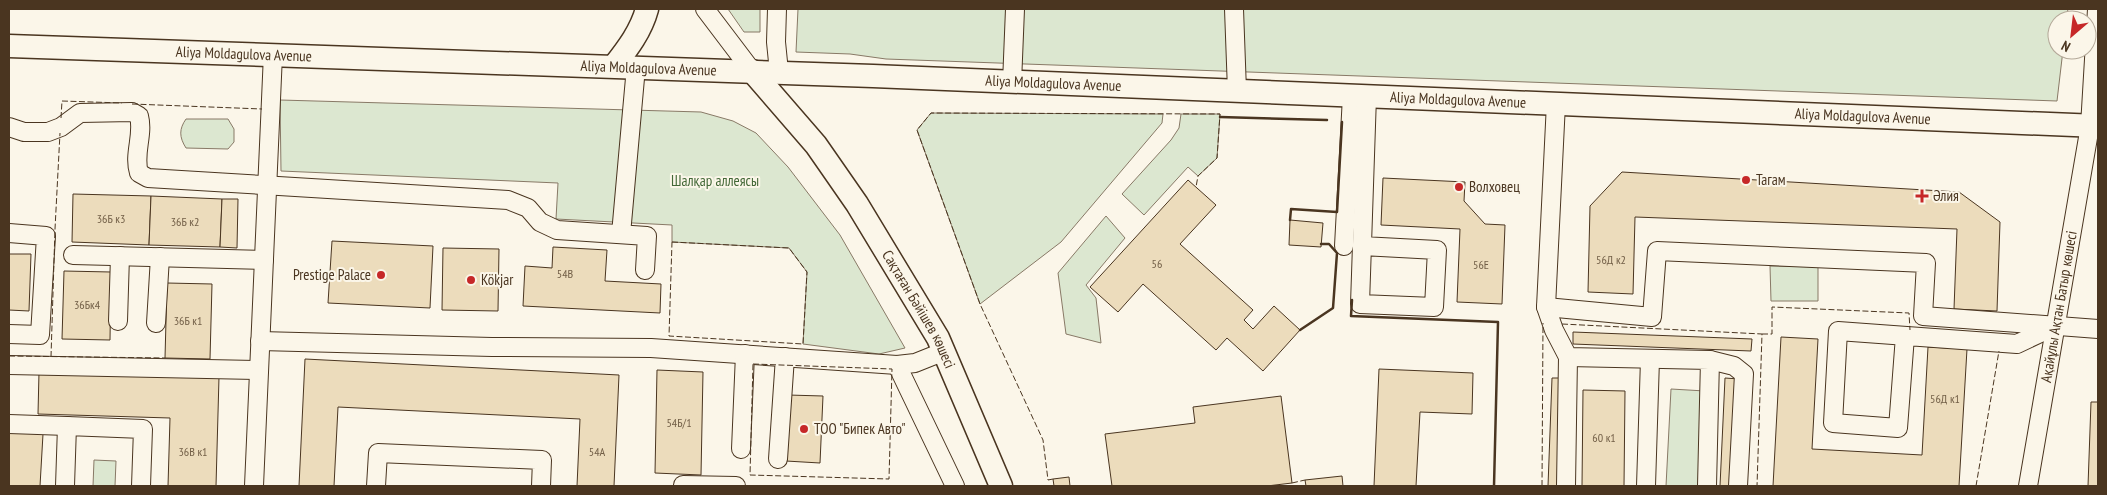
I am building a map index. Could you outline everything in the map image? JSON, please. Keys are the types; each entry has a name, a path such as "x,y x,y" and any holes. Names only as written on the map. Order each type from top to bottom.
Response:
{"main road":[{"path":"614,66 635,38 643,23 647,9"},
{"name":"Aliya Moldagulova Avenue","path":"9,46 779,72 2094,126"},
{"name":"Сақтаған Бәйішев көшесі","path":"752,72 816,145 857,204 945,351 1001,486"},
{"name":"Сақтаған Бәйішев көшесі","path":"779,72 816,145"}],"street":[{"path":"705,9 752,72"},
{"path":"777,9 776,42 779,72"},
{"path":"1012,82 1015,9"},
{"path":"1234,9 1237,91"},
{"name":"Ақайұлы Ақтан Батыр көшесі","path":"2028,486 2094,126 2097,9"},
{"path":"254,486 273,54"},
{"path":"621,234 636,67"},
{"path":"1344,246 1360,96"},
{"path":"1360,96 1362,246 1360,304 1434,307 1437,250 1362,246"},
{"path":"1556,103 1546,308 1554,330 1568,357 1566,486"},
{"path":"9,127 24,132 48,132 60,127 80,113 132,112 139,116 141,122 136,163 139,173 148,178 508,200 528,208 540,222 557,230 647,236 645,270"},
{"path":"9,234 46,236 40,335 9,334"},
{"path":"1546,308 1652,317 1657,251 1926,263 1922,316 2098,329"},
{"path":"73,255 264,260"},
{"path":"118,322 120,256"},
{"path":"156,323 160,257"},
{"path":"1905,336 1898,428 1834,423 1838,331 2016,344 2056,326"},
{"path":"260,341 492,347 651,348 897,365 915,363 945,351"},
{"path":"741,449 745,354"},
{"path":"778,459 786,357"},
{"path":"1568,357 1710,360 1734,366 1744,374 1738,486"},
{"path":"1646,486 1650,359"},
{"path":"1706,486 1710,360"},
{"path":"9,365 259,370"},
{"path":"897,365 954,486"},
{"path":"9,424 143,429 141,486"},
{"path":"65,486 66,426"},
{"path":"376,486 378,453 542,460 541,486"},
{"path":"683,484 736,486"}],"green space":[{"path":"728,9 760,9 760,32 744,32"},
{"path":"798,9 2068,9 2047,10 2047,60 2062,60 2057,101 886,59 850,54 796,52"},
{"name":"Шалқар аллеясы","path":"280,100 701,112 733,121 756,133 788,167 840,235 905,348 879,354 803,344 807,272 789,248 672,242 672,225 556,219 558,183 281,171"},
{"path":"931,113 1163,114 1162,123 1061,242 980,304 917,130"},
{"path":"1181,114 1220,114 1217,158 1198,176 1188,167 1144,215 1122,194 1171,140 1179,128"},
{"path":"186,119 228,119 234,129 234,142 228,149 186,148 181,133"},
{"path":"1106,216 1125,238 1086,285 1096,298 1101,343 1066,334 1058,273"},
{"path":"1770,266 1818,266 1818,301 1771,301"},
{"path":"1671,389 1705,391 1700,486 1666,486"},
{"path":"94,460 116,461 115,486 93,486"}],"building":[{"path":"1622,172 1959,192 2000,222 1997,311 1954,309 1957,229 1635,217 1633,294 1588,292 1590,206"},
{"path":"1383,178 1465,182 1464,201 1485,224 1505,225 1502,304 1457,302 1460,229 1381,225"},
{"path":"1188,180 1216,205 1180,244 1253,310 1244,320 1253,329 1274,306 1300,330 1263,371 1227,338 1216,350 1143,284 1118,312 1090,287"},
{"path":"73,194 151,196 149,245 72,242"},
{"path":"151,196 222,199 220,247 149,245"},
{"path":"222,199 238,199 237,248 220,247"},
{"path":"1290,220 1323,223 1321,247 1289,245"},
{"name":"Prestige Palace","path":"332,241 433,246 430,308 328,303"},
{"path":"553,247 607,250 605,281 661,284 660,313 523,306 525,266 552,268"},
{"name":"Kökjar","path":"443,248 499,249 498,311 442,310"},
{"path":"9,254 31,254 29,311 9,310"},
{"path":"64,271 111,272 110,340 62,339"},
{"path":"167,283 212,284 210,359 165,358"},
{"path":"1573,332 1752,339 1751,351 1573,344"},
{"path":"1781,337 1818,339 1812,449 1922,455 1928,347 1967,349 1959,486 1773,486"},
{"path":"305,359 619,375 614,486 577,486 580,419 338,407 334,486 299,486"},
{"path":"1379,369 1473,373 1472,414 1420,412 1416,486 1374,486"},
{"path":"657,370 703,372 701,475 655,473"},
{"path":"39,372 219,377 216,486 168,486 170,418 38,414"},
{"path":"1552,378 1564,378 1560,486 1548,486"},
{"path":"1725,378 1739,379 1734,486 1720,486"},
{"path":"1583,390 1625,391 1624,486 1582,486"},
{"name":"ТОО \"Бипек Авто\"","path":"788,395 823,396 820,463 786,461"},
{"path":"1281,396 1292,483 1267,486 1112,486 1105,434 1195,423 1193,407"},
{"path":"2091,402 2098,402 2098,486 2088,486"},
{"path":"9,432 43,434 40,486 9,486"},
{"path":"1342,476 1343,486 1306,486 1305,480"},
{"path":"1069,477 1070,486 1054,486 1053,479"}],"fence":[{"path":"61,118 62,101 122,103"},
{"path":"132,104 262,109"},
{"path":"1053,479 1048,480 1043,440 980,304 917,130 931,113 1220,114 1217,158 1198,176 1196,187"},
{"path":"51,357 60,133"},
{"path":"672,242 789,248 807,272 803,344 669,336 672,242"},
{"path":"1762,334 1772,334 1772,307 1909,313 1910,330"},
{"path":"1542,486 1543,323"},
{"path":"1562,324 1762,334 1757,486"},
{"path":"1976,486 1999,351"},
{"path":"9,356 165,358"},
{"path":"753,364 892,369 889,479 750,475 753,364"},
{"path":"1292,483 1305,480"}],"wall":[{"path":"1220,117 1327,120"},
{"path":"1290,220 1291,209 1337,212 1342,122"},
{"path":"1300,330 1333,308 1337,253 1329,244 1321,244"},
{"path":"1352,300 1351,316 1498,322 1494,486"}],"place":[{"name":"Тагам","path":"1746,180"},
{"name":"Волховец","path":"1459,187"},
{"name":"Әлия","path":"1922,196"},
{"name":"Prestige Palace","path":"381,275"},
{"name":"Kökjar","path":"471,280"},
{"name":"ТОО \"Бипек Авто\"","path":"804,429"}]}
